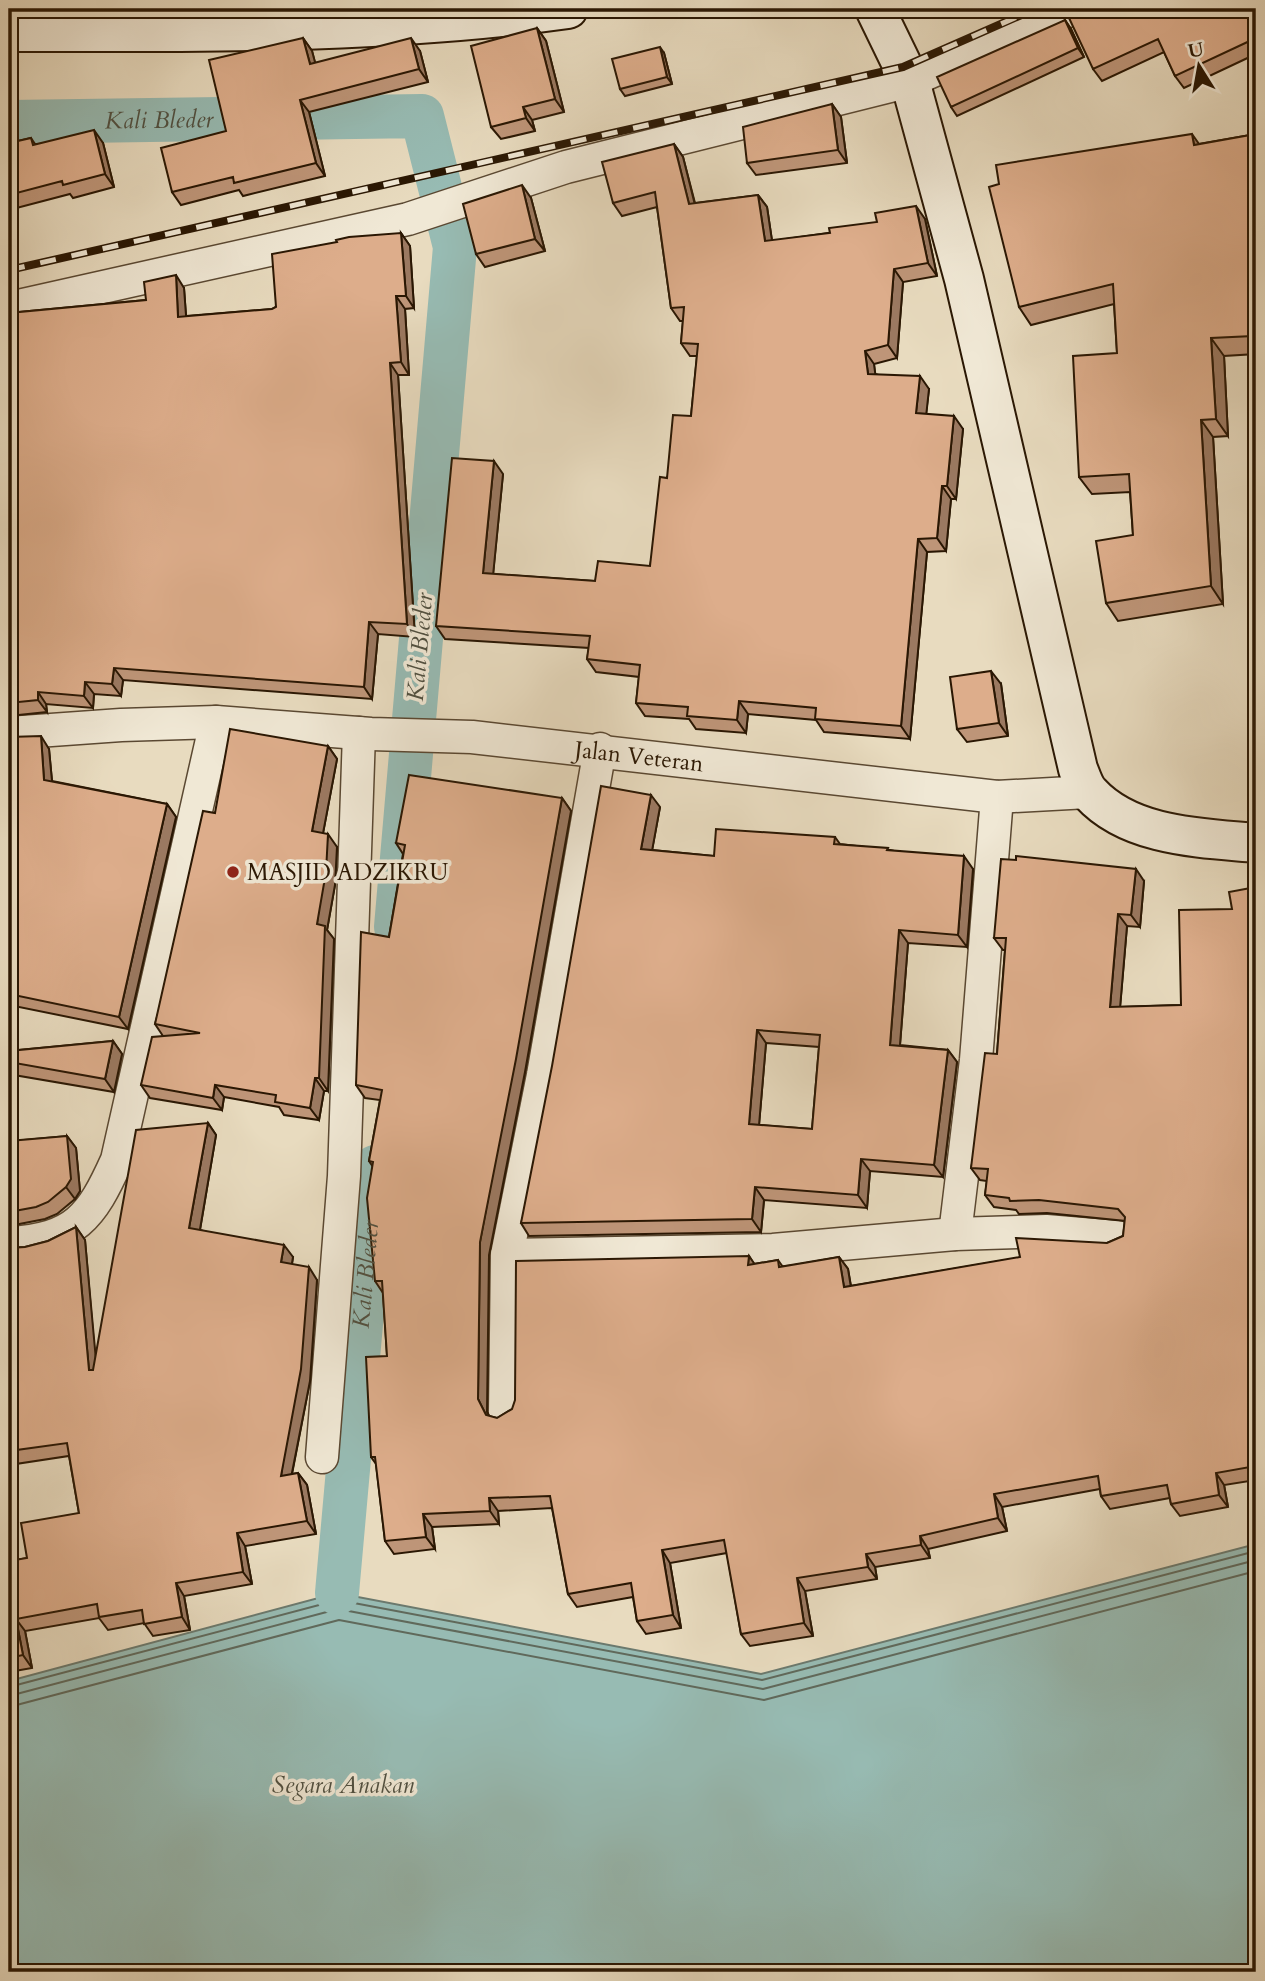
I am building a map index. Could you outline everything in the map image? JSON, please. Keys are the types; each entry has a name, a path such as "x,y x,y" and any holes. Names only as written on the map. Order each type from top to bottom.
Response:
{"main road":[{"path":"12,24 177,34 568,9"},
{"path":"875,9 910,81 964,279 1078,769 1088,792 1119,816 1149,827 1194,837 1256,843"}],"street":[{"path":"9,308 408,219 491,194 566,167 910,81 1072,9"},
{"path":"9,1243 33,1241 80,1223 101,1197 117,1160 216,722"},
{"name":"Jalan Veteran","path":"9,733 216,722 365,733 472,737 997,797 1088,792"},
{"path":"321,1457 344,1176 365,733"},
{"path":"505,1412 507,1255 543,1076 600,750"},
{"path":"955,1234 973,1085 997,797"},
{"path":"507,1255 774,1250 955,1234 1046,1231 1117,1237"}],"water":[{"name":"Segara Anakan","path":"1256,1544 1256,1972 9,1972 9,1681 337,1593 761,1674"}],"building":[{"path":"1091,9 1256,9 1256,38 1175,76 1158,39 1093,69 1069,18"},
{"path":"1065,20 1078,48 951,107 937,77"},
{"path":"537,28 555,99 523,107 526,118 491,127 471,46"},
{"path":"303,38 310,64 411,38 419,69 300,100 316,163 234,183 233,177 172,192 161,148 226,131 209,60"},
{"path":"660,47 667,77 620,89 612,59"},
{"path":"832,104 838,150 747,163 743,127"},
{"path":"94,130 105,174 63,185 62,181 9,195 9,143 31,138 33,145"},
{"path":"1192,134 1194,145 1256,134 1256,251 1248,252 1253,336 1211,338 1216,419 1201,420 1211,586 1106,603 1096,541 1133,535 1129,474 1079,477 1073,356 1117,353 1113,284 1019,307 989,187 999,184 996,165"},
{"path":"674,144 689,204 758,195 765,241 830,233 829,228 877,222 875,213 916,206 928,263 894,269 888,345 865,351 868,374 920,376 916,413 954,416 947,486 942,486 937,538 918,539 901,726 815,719 816,708 739,701 737,720 687,716 688,707 636,703 640,665 587,659 590,636 436,626 452,458 494,461 483,573 595,581 598,561 650,566 660,477 667,478 673,415 691,416 698,344 681,343 684,307 671,308 655,192 613,203 602,162"},
{"path":"522,185 535,239 476,254 463,204"},
{"path":"401,233 406,296 396,296 401,362 390,363 407,624 369,622 364,687 114,668 112,684 85,682 84,696 38,692 38,700 9,703 9,313 146,300 144,282 176,275 178,317 272,309 276,307 272,254 337,242 336,240 349,237"},
{"path":"991,671 999,723 957,729 950,677"},
{"path":"230,729 328,746 312,831 328,834 326,872 317,924 325,926 319,1078 315,1078 310,1108 275,1102 276,1095 215,1085 213,1098 141,1085 152,1037 200,1033 155,1024 203,811 215,813"},
{"path":"41,736 44,780 167,804 119,1017 9,994 9,737"},
{"path":"409,775 562,798 516,1059 480,1242 478,1399 486,1415 497,1418 512,1409 515,1400 516,1261 749,1256 748,1265 778,1260 779,1267 839,1257 844,1287 1020,1257 1016,1238 1107,1243 1123,1236 1125,1217 1118,1209 1039,1200 1010,1201 1009,1198 985,1195 988,1169 971,1168 985,1053 997,1054 1006,938 994,938 1001,859 1016,860 1016,856 1136,869 1131,915 1118,914 1110,1007 1181,1005 1179,910 1232,909 1229,892 1256,887 1256,1466 1216,1473 1219,1495 1171,1504 1167,1485 1101,1496 1098,1476 994,1494 998,1518 920,1536 921,1545 866,1554 868,1567 797,1578 804,1623 741,1634 724,1540 662,1550 673,1615 637,1621 631,1583 568,1594 550,1496 489,1498 490,1511 423,1514 426,1537 385,1541 375,1457 371,1457 366,1357 387,1356 382,1281 375,1281 367,1198 373,1162 369,1161 382,1090 356,1085 361,932 389,937 405,845 396,843"},
{"path":"601,786 651,795 641,849 714,856 716,829 835,837 834,844 964,856 958,935 899,930 890,1045 948,1050 934,1165 861,1159 858,1195 755,1187 752,1219 521,1223 552,1066","holes":["757,1030 820,1035 812,1129 749,1124"]},
{"path":"113,1041 105,1079 9,1062 9,1051"},
{"path":"208,1123 189,1228 284,1245 281,1262 309,1267 301,1369 281,1476 298,1473 307,1521 237,1533 243,1572 176,1583 182,1617 144,1624 142,1610 99,1617 97,1604 16,1619 23,1655 9,1658 9,1561 27,1558 21,1523 79,1513 67,1443 9,1451 9,1248 48,1241 76,1227 89,1370 93,1370 136,1130"},
{"path":"67,1136 71,1179 66,1187 48,1202 9,1212 9,1141"}],"waterway":[{"name":"Kali Bleder","path":"9,122 422,116 455,247 396,927"},
{"name":"Kali Bleder","path":"337,1593 375,1167"}],"railway":[{"path":"9,270 903,67 1035,9"}],"place":[{"name":"MASJID ADZIKRU","path":"233,872"}]}
